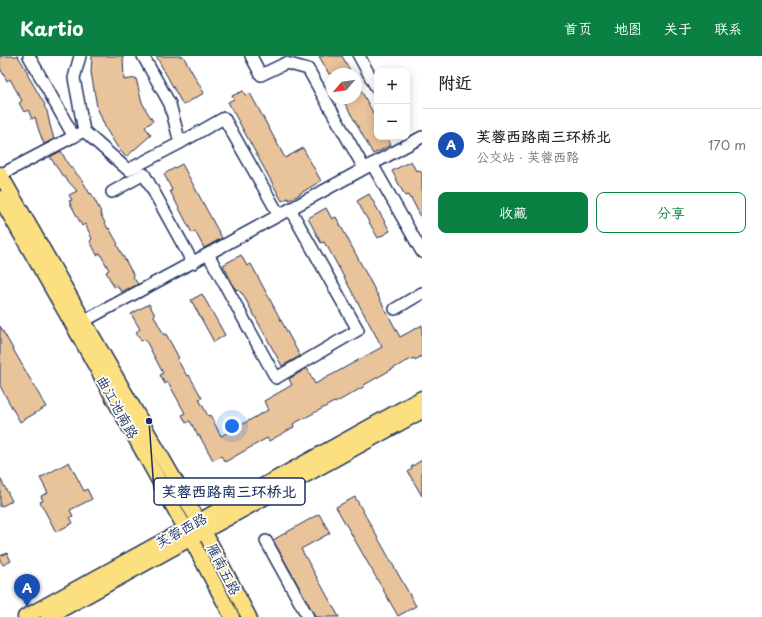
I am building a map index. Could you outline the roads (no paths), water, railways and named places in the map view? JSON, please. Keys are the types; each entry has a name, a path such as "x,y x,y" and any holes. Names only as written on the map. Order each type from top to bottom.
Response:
{"main road":[{"name":"曲江池南路","path":"0,175 201,526"},
{"name":"曲江池南路","path":"0,198 74,327 232,617"},
{"name":"芙蓉西路","path":"48,617 187,534 422,398"},
{"name":"芙蓉西路","path":"201,526 422,411"},
{"name":"雁南五路","path":"201,526 249,617"},
{"name":"芙蓉西路","path":"25,617 187,534"}],"street":[{"path":"29,56 74,137"},
{"path":"80,56 74,78 84,131 128,170 224,118 279,215"},
{"path":"143,56 170,104 180,142"},
{"path":"251,56 261,76 286,63 308,69 422,252"},
{"path":"359,56 374,84"},
{"path":"0,175 84,131"},
{"path":"84,321 193,263 368,166 405,141 422,137"},
{"path":"112,192 144,174 193,263"},
{"path":"208,254 276,378 358,330 290,209"},
{"path":"395,309 422,293"},
{"path":"266,541 308,617"}],"place":[{"name":"芙蓉西路南三环桥北","path":"149,421"},
{"name":"芙蓉西路南三环桥北","path":"27,607"}]}
